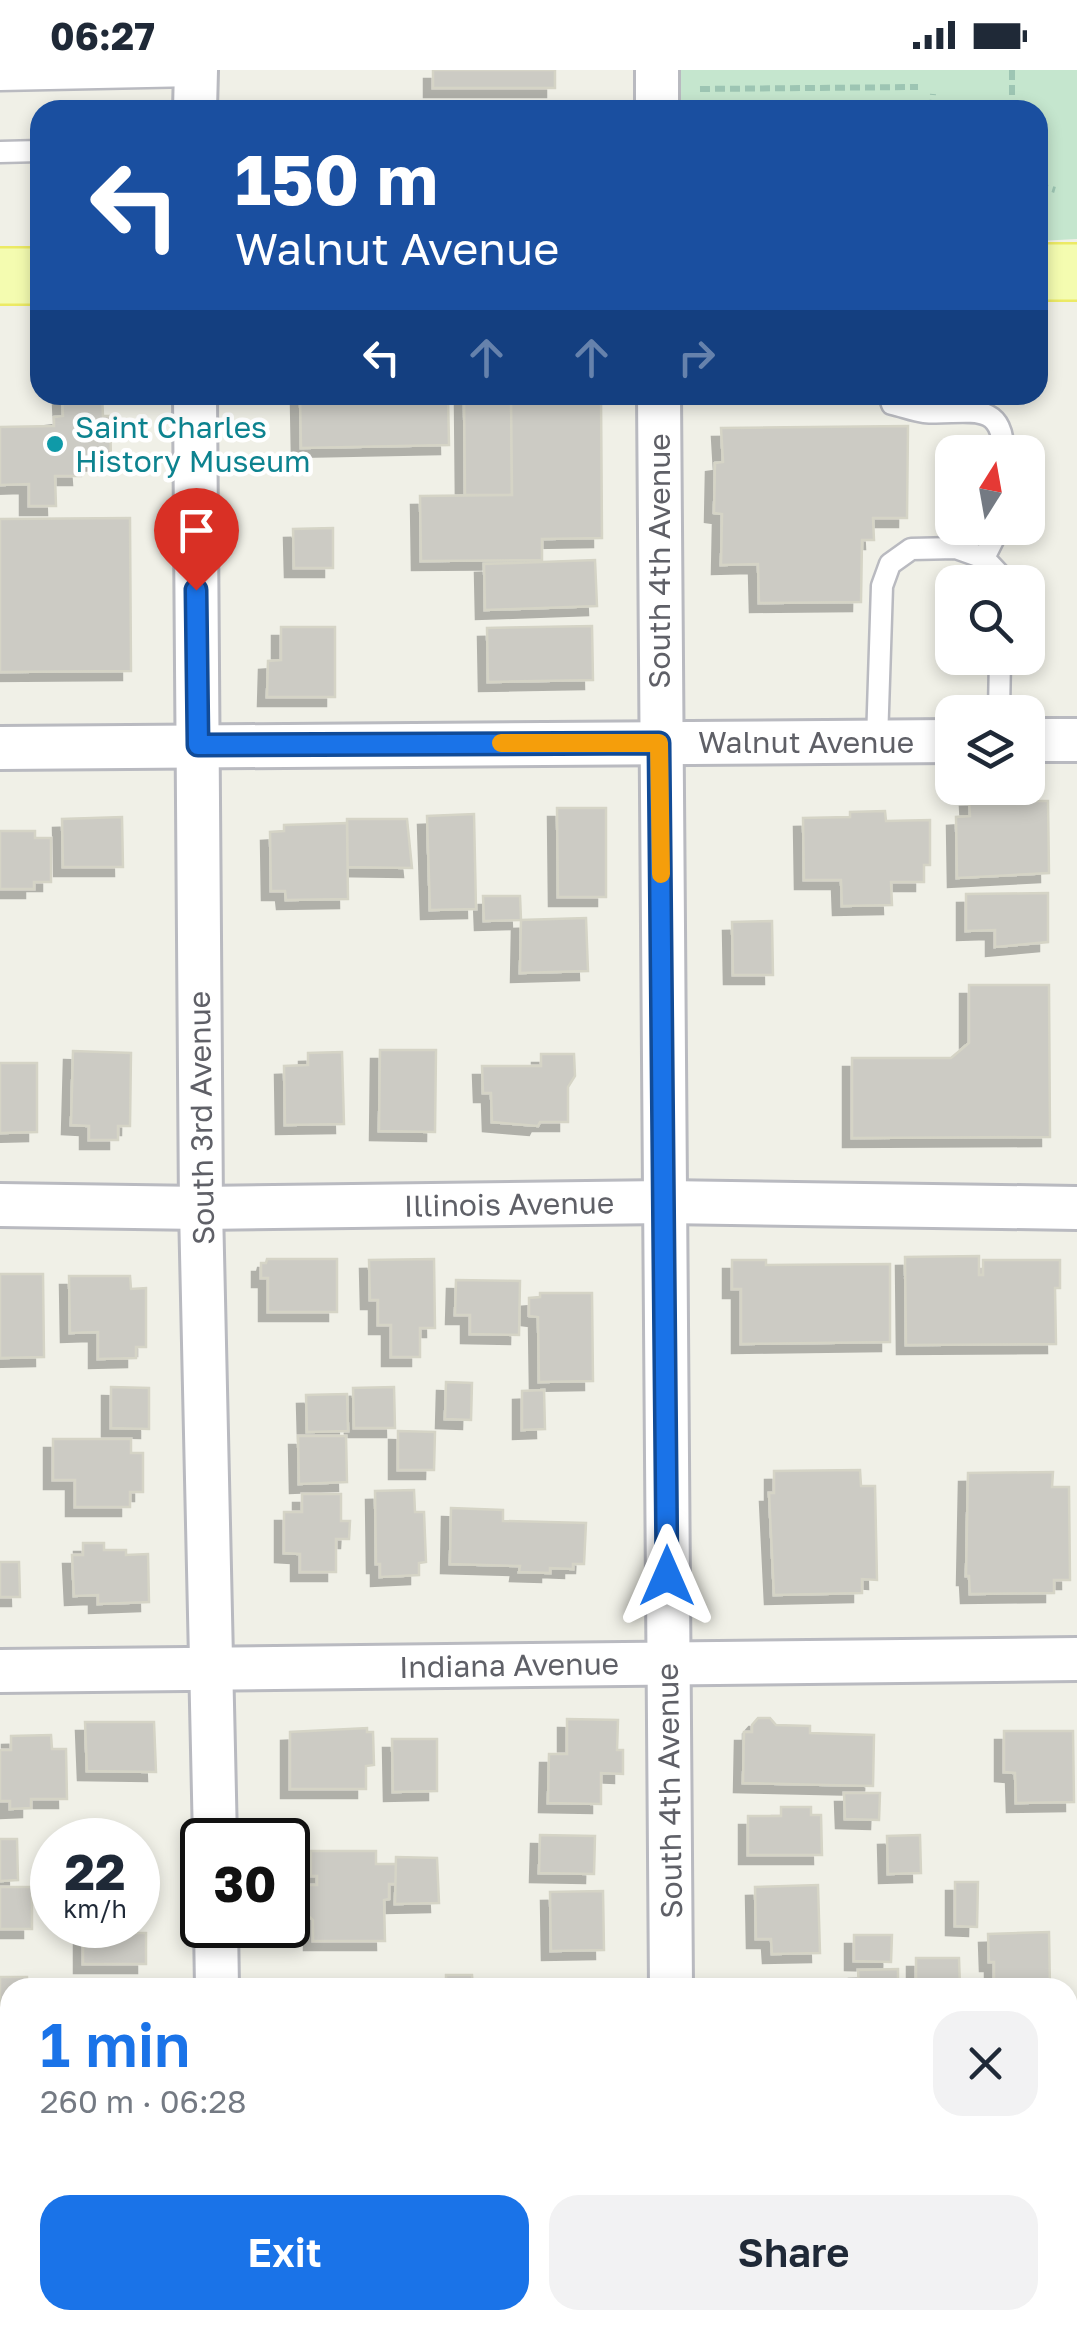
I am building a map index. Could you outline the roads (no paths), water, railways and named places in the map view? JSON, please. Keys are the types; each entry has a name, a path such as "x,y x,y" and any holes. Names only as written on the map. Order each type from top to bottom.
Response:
{"main road":[{"path":"1048,272 1077,272"},
{"path":"0,276 30,276"}],"street":[{"path":"656,70 657,100"},
{"name":"South 3rd Avenue","path":"195,405 201,1208 215,1818"},
{"name":"South 4th Avenue","path":"658,405 672,1978"},
{"path":"1045,740 1077,740"},
{"name":"Walnut Avenue","path":"0,748 935,741"},
{"name":"Illinois Avenue","path":"0,1206 201,1208 664,1202 1077,1208"},
{"name":"Indiana Avenue","path":"0,1671 1077,1659"},
{"path":"216,1948 216,1978"}],"lane":[{"path":"0,80 196,85"},
{"path":"0,152 30,151"},
{"path":"907,405 925,412 966,410 994,418 1003,435"},
{"path":"984,558 990,545"},
{"path":"877,741 882,586 890,564 910,549 956,548 984,558 991,565"}],"place":[{"name":"Saint Charles History Museum","path":"55,444"}]}
